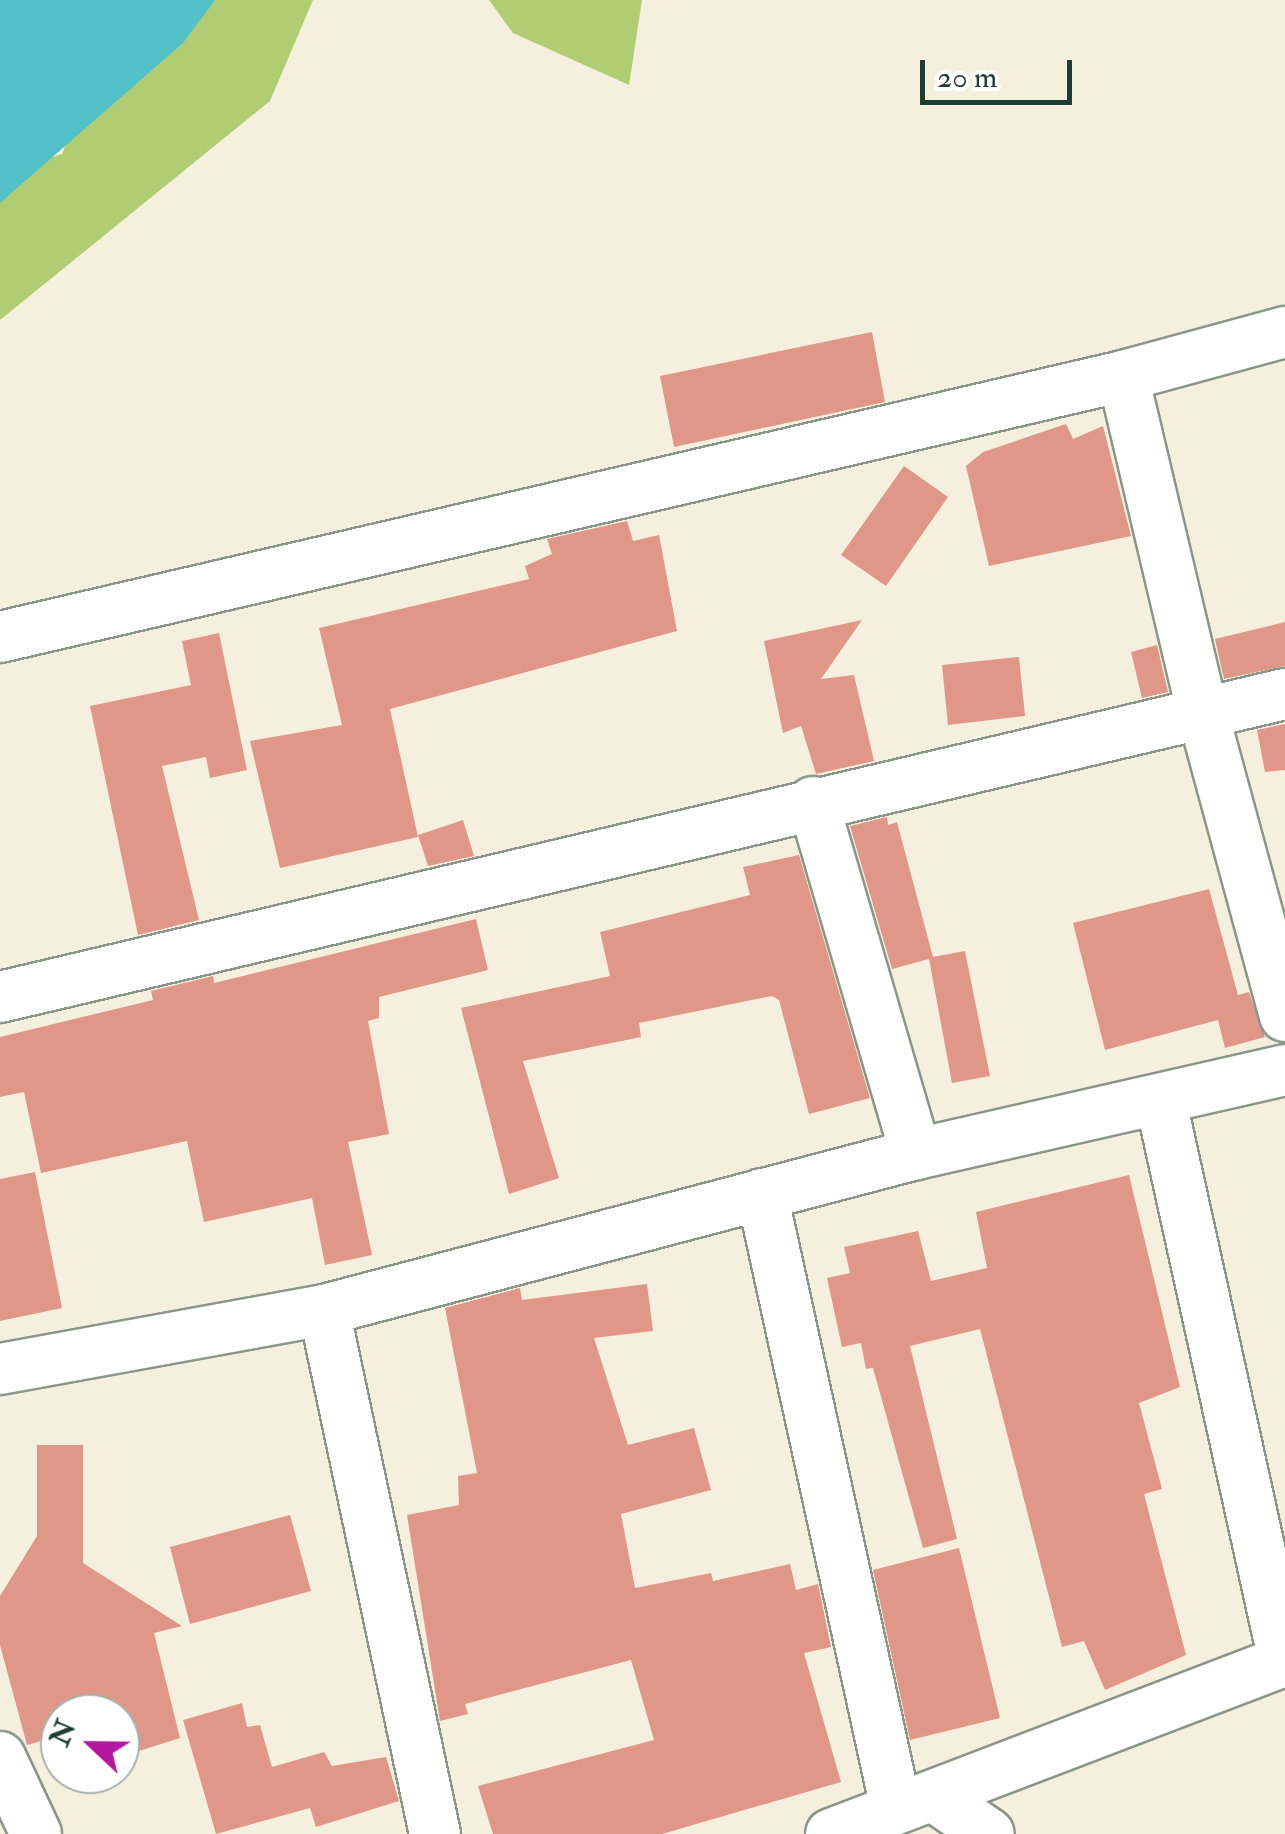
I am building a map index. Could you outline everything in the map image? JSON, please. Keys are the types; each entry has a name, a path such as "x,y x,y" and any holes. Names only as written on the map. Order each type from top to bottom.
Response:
{"street":[{"path":"0,637 1123,376 1285,332"},
{"path":"1123,376 1203,714 1285,1016"},
{"path":"0,997 813,802 1285,694"},
{"path":"813,802 916,1154"},
{"path":"0,1369 324,1310 916,1154 1161,1102 1285,1070"},
{"path":"831,1834 1284,1661 1161,1102"},
{"path":"762,1194 916,1802"},
{"path":"324,1310 435,1834"},
{"path":"0,1757 36,1834"},
{"path":"916,1802 988,1834"}],"green space":[{"path":"124,0 313,0 270,101 0,320 0,172 62,154"},
{"path":"489,0 642,0 629,85 513,33"}],"water":[{"path":"0,0 215,0 183,43 0,203"}],"building":[{"path":"872,332 885,402 674,447 660,376"},
{"path":"1066,424 1073,439 1103,426 1131,536 989,566 966,466 983,452"},
{"path":"904,466 948,497 886,586 841,555"},
{"path":"627,521 633,541 659,535 677,631 390,709 418,837 280,868 250,741 342,725 319,628 529,579 525,566 552,554 547,539"},
{"path":"862,620 821,679 854,675 874,761 816,774 801,726 783,733 764,641"},
{"path":"1285,622 1285,666 1224,679 1215,639"},
{"path":"219,633 247,770 210,778 206,757 162,766 199,920 138,935 90,706 191,685 182,641"},
{"path":"1157,645 1168,692 1142,698 1131,652"},
{"path":"1019,657 1025,716 948,725 942,665"},
{"path":"1285,724 1285,770 1265,772 1257,730"},
{"path":"887,817 888,825 897,822 933,957 965,951 990,1076 952,1083 929,959 892,969 850,826"},
{"path":"463,820 474,856 428,866 418,835"},
{"path":"799,855 870,1098 809,1114 779,1000 772,996 639,1023 641,1037 523,1061 559,1178 509,1194 461,1008 610,976 600,932 750,895 743,867"},
{"path":"1209,889 1238,995 1249,992 1265,1037 1225,1048 1218,1020 1105,1050 1073,923"},
{"path":"476,919 488,970 379,997 379,1018 368,1021 389,1134 348,1142 372,1255 325,1265 312,1198 204,1222 187,1141 41,1173 24,1092 0,1097 0,1037 153,1000 151,991 213,976 214,983"},
{"path":"35,1172 62,1308 0,1321 0,1179"},
{"path":"1129,1175 1180,1387 1139,1403 1162,1489 1144,1494 1186,1655 1105,1690 1084,1641 1062,1647 980,1329 910,1346 957,1539 923,1548 873,1368 866,1369 861,1343 842,1347 827,1278 850,1273 844,1247 918,1231 931,1281 987,1268 976,1212"},
{"path":"647,1284 653,1331 594,1338 628,1445 694,1428 711,1490 621,1514 635,1588 711,1573 713,1581 790,1564 796,1590 818,1584 831,1647 804,1653 841,1782 662,1834 493,1834 478,1786 654,1740 631,1660 465,1704 468,1714 440,1721 407,1515 459,1505 458,1476 477,1473 445,1308 520,1288 522,1300"},
{"path":"37,1445 83,1445 83,1563 182,1626 154,1633 180,1738 140,1751 140,1694 40,1694 40,1741 27,1745 0,1645 0,1596 37,1536"},
{"path":"290,1515 311,1591 190,1624 170,1547"},
{"path":"959,1548 1000,1718 910,1740 873,1570"},
{"path":"242,1703 247,1727 260,1725 272,1767 324,1752 332,1766 386,1757 399,1801 316,1827 310,1808 216,1834 183,1720"}]}
